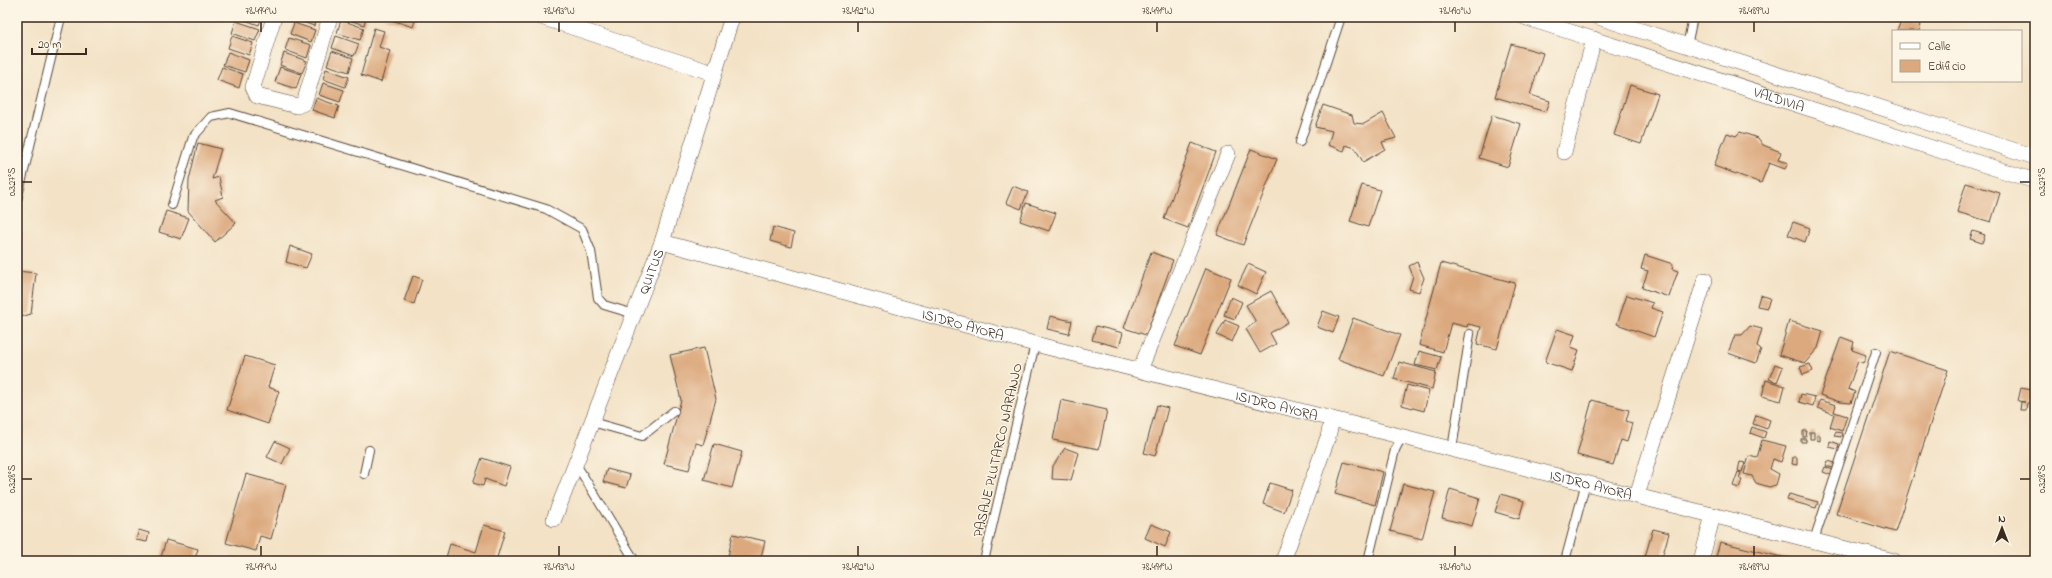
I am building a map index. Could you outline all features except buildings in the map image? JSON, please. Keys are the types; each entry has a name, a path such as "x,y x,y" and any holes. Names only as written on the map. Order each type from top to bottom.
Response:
{"street":[{"path":"274,17 253,87 254,93 257,96 297,106 304,103 330,17"},
{"path":"541,17 713,73"},
{"name":"QUITUS","path":"554,519 662,242 713,73 732,17"},
{"name":"VALDIVIA","path":"1524,17 2035,181"},
{"name":"VALDIVIA","path":"1598,17 2035,157"},
{"path":"1564,152 1594,40"},
{"path":"1696,72 1702,50"},
{"path":"1140,370 1228,154"},
{"name":"ISIDRO AYORA","path":"662,242 1035,344 1894,561"},
{"path":"1637,495 1705,280"},
{"path":"1282,561 1328,438 1332,418"},
{"path":"1701,561 1714,515"}],"lane":[{"path":"17,200 61,17"},
{"path":"1300,142 1341,17"},
{"path":"1687,46 1693,17"},
{"path":"172,205 193,137 211,118 230,113 546,209 582,229 591,251 598,298 604,305 634,314"},
{"path":"1452,449 1470,334"},
{"name":"PASAJE PLUTARCO NARANJO","path":"984,561 1035,344"},
{"path":"1814,540 1876,352"},
{"path":"592,422 642,436 674,411"},
{"path":"1368,561 1395,450 1402,436"},
{"path":"364,474 369,450"},
{"path":"576,464 635,561"},
{"path":"1565,561 1586,482"}]}
